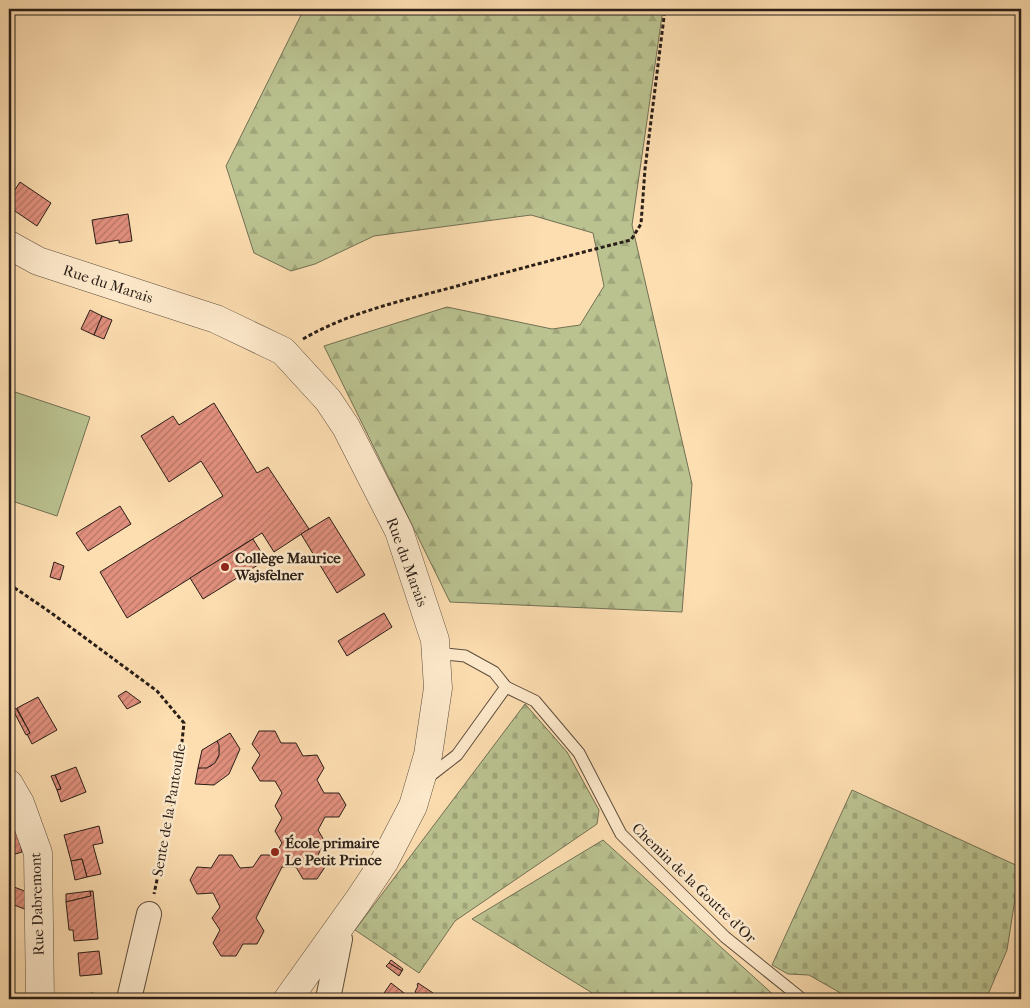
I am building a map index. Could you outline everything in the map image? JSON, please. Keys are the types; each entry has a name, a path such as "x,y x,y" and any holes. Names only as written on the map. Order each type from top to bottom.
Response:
{"street":[{"name":"Rue du Marais","path":"9,245 38,261 216,320 283,351 328,400 346,427 399,531 436,640 438,688 428,755 413,806 384,862 288,999"},
{"name":"Rue Dabremont","path":"9,784 20,803 38,853 36,998"},
{"path":"129,999 149,914"},
{"path":"328,999 340,939 337,930"}],"lane":[{"path":"420,784 457,754 506,688 494,672 465,656 436,654"},
{"name":"Chemin de la Goutte d'Or","path":"506,688 535,701 579,752 620,834 725,937 802,999"}],"path":[{"path":"283,351 317,331 374,308 631,240 641,224 645,169 665,9"},
{"name":"Sente de la Pantoufle","path":"9,584 157,691 184,723 178,779 149,914"}],"green space":[{"path":"304,9 663,9 632,225 692,484 682,612 450,602 324,346 447,307 552,329 580,325 604,286 593,233 531,215 374,236 315,264 291,271 254,253 226,166"},
{"path":"9,390 90,417 57,516 9,500"},
{"path":"525,704 567,752 599,810 597,824 455,921 419,973 355,930"},
{"path":"852,790 1020,867 1007,950 986,999 851,999 809,975 788,974 772,965"},
{"path":"603,840 779,999 602,999 472,919"}],"building":[{"path":"20,182 51,203 37,226 9,207 9,199"},
{"path":"128,214 132,241 119,243 119,240 96,244 92,220"},
{"path":"90,310 102,316 94,335 81,329"},
{"path":"102,316 112,320 104,339 94,335"},
{"path":"214,403 257,473 268,467 309,529 274,552 262,533 127,618 100,572 223,496 201,461 169,482 141,436 173,416 179,425"},
{"path":"120,506 131,524 88,551 76,533"},
{"path":"329,517 365,575 337,593 301,534"},
{"path":"253,539 266,560 203,599 190,578"},
{"path":"54,562 64,566 60,580 50,577"},
{"path":"384,613 392,627 347,656 338,641"},
{"path":"126,691 141,702 127,709 118,696"},
{"path":"38,697 57,730 32,744 27,734 30,733 17,708"},
{"path":"16,708 30,733 26,735 13,710"},
{"path":"259,731 275,731 281,743 296,743 303,756 317,755 324,768 317,780 324,793 339,793 346,805 339,817 325,817 318,830 325,842 318,855 325,867 317,879 303,879 296,867 282,867 256,918 264,931 257,944 243,944 236,956 221,956 213,943 220,930 212,918 220,907 213,893 197,894 190,880 197,867 211,868 219,855 232,855 240,868 253,867 261,855 275,855 282,843 275,831 282,818 275,806 282,793 275,781 260,781 252,768 260,755 252,744"},
{"path":"230,733 240,749 229,774 214,785 195,784 198,768 211,766 218,758 217,741"},
{"path":"217,741 219,755 215,763 207,768 198,768 202,750"},
{"path":"76,767 86,792 61,802 57,790 61,789 55,775"},
{"path":"55,775 61,789 57,790 51,776"},
{"path":"16,826 22,852 9,856 9,828"},
{"path":"99,826 103,843 93,845 101,874 87,877 82,859 71,861 64,835"},
{"path":"82,859 87,877 75,880 71,861"},
{"path":"9,885 27,892 27,910 9,903"},
{"path":"90,891 91,896 66,902 66,894"},
{"path":"90,891 93,891 98,939 74,941 73,930 69,930 66,902 91,896"},
{"path":"99,951 102,974 80,976 78,953"},
{"path":"391,960 403,969 402,971 389,963"},
{"path":"389,963 402,971 399,976 386,966"},
{"path":"391,983 408,996 405,999 380,999"},
{"path":"418,983 436,995 433,999 424,999 415,992"},
{"path":"91,993 104,995 103,999 90,999"}],"place":[{"name":"Collège Maurice Wajsfelner","path":"225,567"},
{"name":"École primaire Le Petit Prince","path":"275,852"}]}
